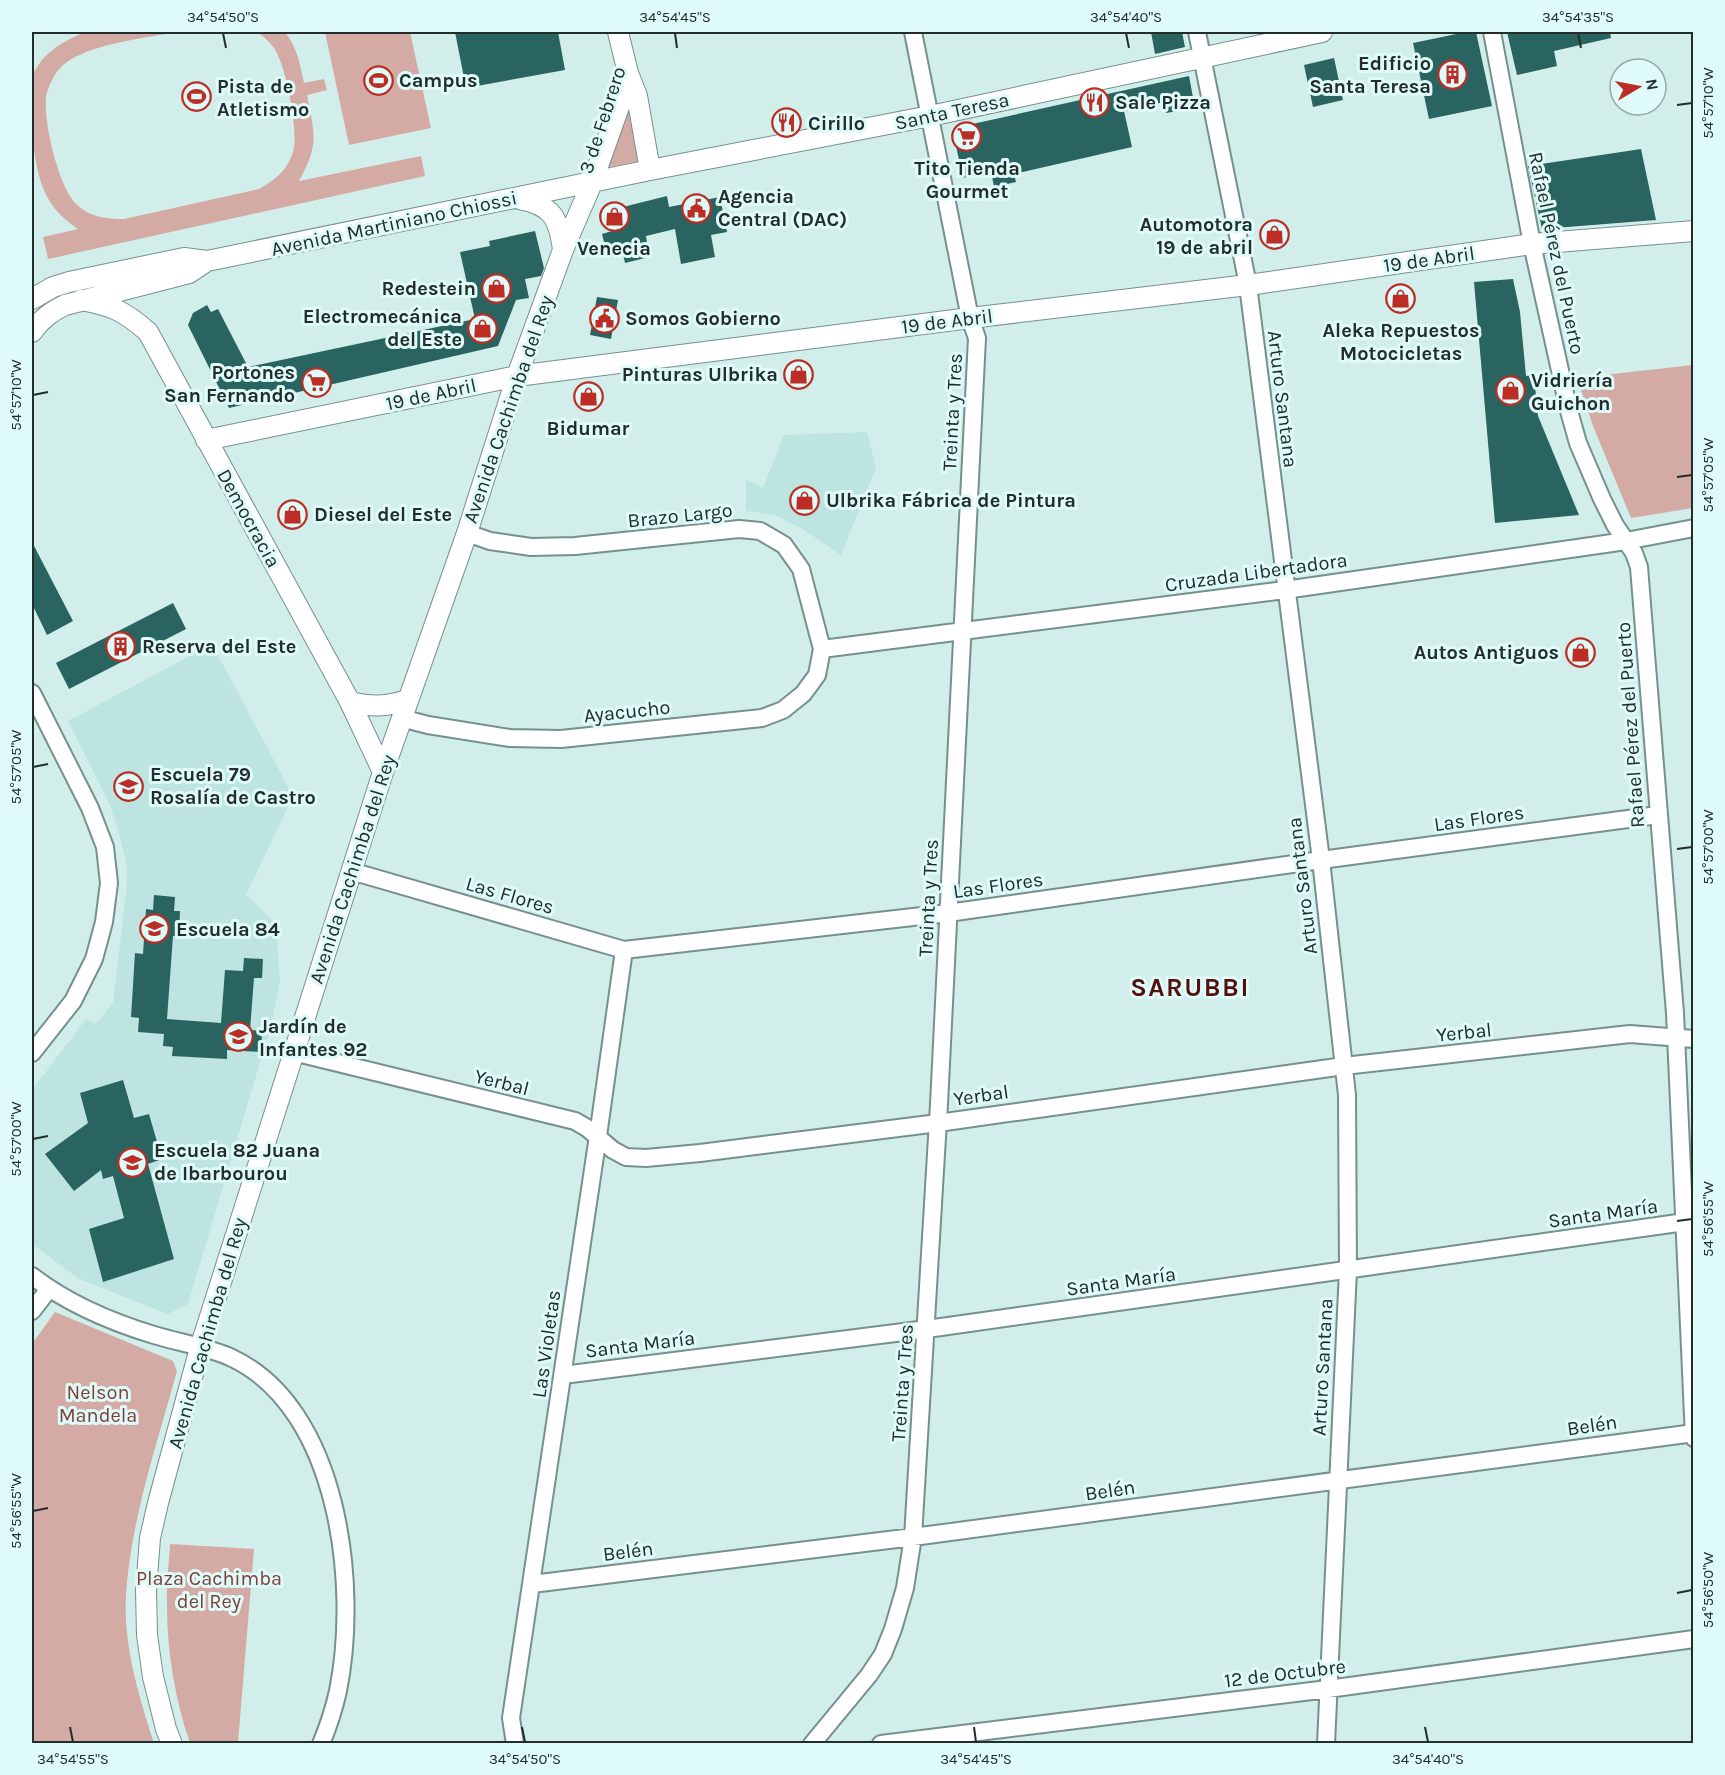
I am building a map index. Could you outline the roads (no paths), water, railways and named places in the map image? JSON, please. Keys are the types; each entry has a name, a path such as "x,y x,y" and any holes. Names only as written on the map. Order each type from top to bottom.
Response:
{"street":[{"name":"3 de Febrero","path":"587,184 617,80 625,64 618,32"},
{"name":"Treinta y Tres","path":"812,1743 863,1683 883,1654 905,1588 913,1538 927,1329 977,338 970,318 913,32"},
{"name":"Arturo Santana","path":"1197,32 1248,285 1321,860 1347,1095 1348,1270 1326,1743"},
{"name":"Santa Teresa","path":"587,184 930,116 1322,32"},
{"name":"Rafael Pérez del Puerto","path":"1492,32 1532,244 1569,411 1578,443 1602,499 1634,553 1639,567 1675,1012 1694,1438"},
{"path":"625,64 637,96 650,170"},
{"name":"Avenida Martiniano Chiossi","path":"32,299 53,287 69,282 184,258 207,261 587,184"},
{"name":"Avenida Cachimba del Rey","path":"172,1743 166,1729 153,1677 147,1635 146,1590 150,1538 158,1503 200,1348 383,772 467,533 518,376 587,184"},
{"path":"517,198 535,202 549,210 560,229 562,250"},
{"name":"19 de Abril","path":"206,440 518,376 1248,285 1532,244 1694,231"},
{"name":"Avenida Martiniano Chiossi","path":"32,332 39,321 52,311 81,300 189,273 207,261"},
{"name":"Democracia","path":"81,300 109,305 130,316 148,332 350,702 383,772"},
{"name":"Cruzada Libertadora","path":"822,649 1285,590 1626,541 1694,528"},
{"name":"Brazo Largo","path":"467,533 490,541 531,548 576,546 740,529 760,531 784,545 801,569 822,649"},
{"name":"Ayacucho","path":"404,709 428,725 510,738 561,739 762,718 783,710 803,694 817,675 822,649"},
{"path":"32,696 90,808 105,847 109,884 104,922 94,959 73,1000 32,1053"},
{"path":"350,702 371,707 391,705 404,709"},
{"name":"Las Flores","path":"351,871 624,950 948,913 1658,815"},
{"name":"Las Violetas","path":"515,1743 511,1718 624,950"},
{"name":"Yerbal","path":"293,1052 575,1121 626,1157 646,1158 700,1154 938,1123 1344,1066 1630,1034 1694,1039"},
{"name":"Santa María","path":"563,1375 927,1329 1685,1222"},
{"path":"32,1276 49,1289 100,1315 151,1334 232,1357 264,1377 286,1400 306,1428 324,1468 335,1510 343,1572 345,1616 338,1691 321,1743"},
{"path":"32,1311 49,1289"},
{"name":"Belén","path":"532,1584 913,1538 1693,1433"},
{"name":"12 de Octubre","path":"881,1743 1329,1689 1694,1639"}],"place":[{"name":"Edificio Santa Teresa","path":"1452,74"},
{"name":"Campus","path":"378,80"},
{"name":"Pista de Atletismo","path":"196,97"},
{"name":"Sale Pizza","path":"1094,102"},
{"name":"Cirillo","path":"787,123"},
{"name":"Tito Tienda Gourmet","path":"967,137"},
{"name":"Agencia Central (DAC)","path":"697,208"},
{"name":"Venecia","path":"614,217"},
{"name":"Automotora 19 de abril","path":"1274,235"},
{"name":"Redestein","path":"497,288"},
{"name":"Aleka Repuestos Motocicletas","path":"1401,299"},
{"name":"Somos Gobierno","path":"604,318"},
{"name":"Electromecánica del Este","path":"483,328"},
{"name":"Pinturas Ulbrika","path":"799,374"},
{"name":"Portones San Fernando","path":"316,383"},
{"name":"Vidriería Guichon","path":"1510,391"},
{"name":"Bidumar","path":"588,397"},
{"name":"Ulbrika Fábrica de Pintura","path":"805,500"},
{"name":"Diesel del Este","path":"293,514"},
{"name":"Reserva del Este","path":"121,646"},
{"name":"Autos Antiguos","path":"1580,652"},
{"name":"Escuela 79 Rosalía de Castro","path":"129,786"},
{"name":"Escuela 84","path":"155,929"},
{"name":"Jardín de Infantes 92","path":"238,1037"},
{"name":"Escuela 82 Juana de Ibarbourou","path":"133,1162"}],"district":[{"name":"SARUBBI","path":"1190,987"}],"park label":[{"name":"Nelson Mandela","path":"98,1404"},
{"name":"Plaza Cachimba del Rey","path":"209,1590"}]}
